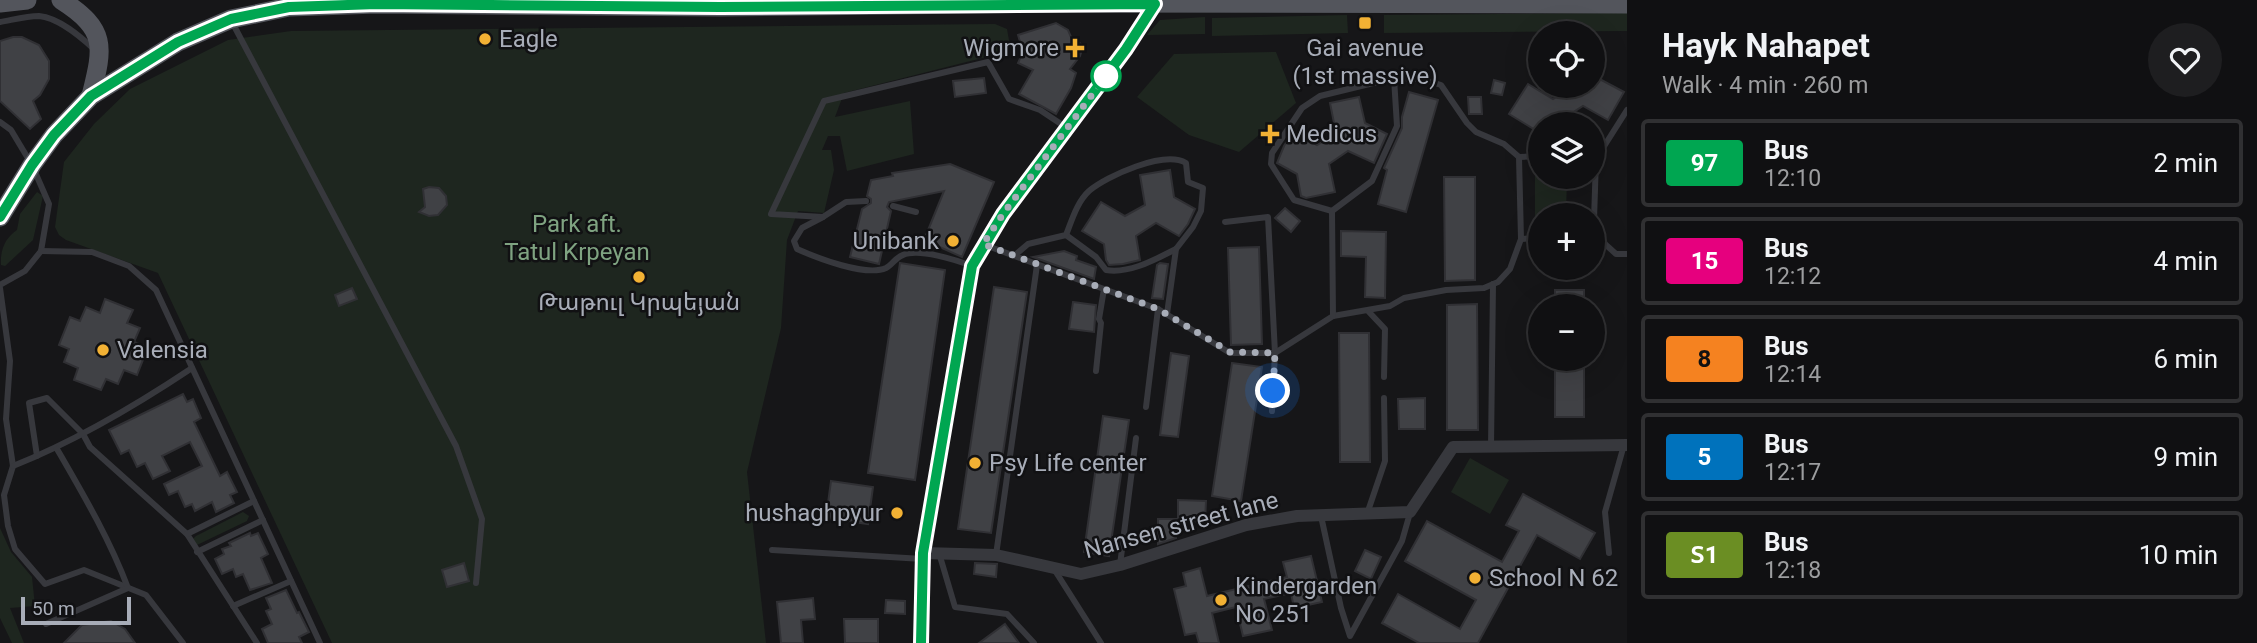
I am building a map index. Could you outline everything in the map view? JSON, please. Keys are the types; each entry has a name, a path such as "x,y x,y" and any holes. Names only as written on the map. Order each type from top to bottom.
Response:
{"main road":[{"path":"2,5 27,0"},
{"path":"61,0 93,26 101,57 91,96"},
{"path":"0,217 54,135 91,96 178,42 231,19 289,7 377,4 720,7 1627,4"}],"street":[{"path":"921,643 923,556 972,266 1003,214 1126,49 1155,4"},
{"path":"1410,512 1453,447 1491,449 1625,445"},
{"name":"Nansen street lane","path":"923,556 939,553 996,555 1082,574 1246,526 1297,516 1410,512"}],"lane":[{"path":"0,22 36,16 51,19 83,38 101,57"},
{"path":"231,19 456,446 482,519 477,583"},
{"path":"823,217 771,214 824,101 988,62 1009,99 1040,110 1067,128"},
{"path":"1332,211 1372,181 1397,126 1394,78"},
{"path":"1332,211 1294,200 1271,164 1272,153 1302,107 1320,96 1394,78 1422,79 1441,85 1476,132 1504,144 1519,157 1528,157"},
{"path":"1605,143 1627,110"},
{"path":"0,122 11,130 32,165 50,204 41,251 25,271 0,286 10,361 6,419 13,466 4,495 8,526 15,549 45,584 84,570 146,595 183,643"},
{"path":"983,244 1158,309 1230,352 1275,353 1333,316 1369,312 1390,306 1404,298 1446,290 1484,288 1493,284 1510,269 1521,239 1519,157"},
{"path":"1014,256 1028,244 1066,235 1096,257 1106,270 1144,265 1176,249 1193,227 1201,211 1203,188 1188,181 1186,163 1179,159 1144,165 1115,175 1087,192 1075,211 1066,235"},
{"path":"866,201 846,202 802,228 794,241 797,249 811,256 864,270 887,268 904,254 916,253 972,266"},
{"path":"893,205 916,212"},
{"path":"1332,211 1333,316"},
{"path":"1225,222 1268,217 1275,353 1272,411"},
{"path":"1521,239 1528,239"},
{"path":"1605,244 1616,254 1627,254"},
{"path":"1167,314 1176,249"},
{"path":"41,251 92,252 129,266 156,290 320,643"},
{"path":"996,555 1037,265"},
{"path":"1491,449 1493,284"},
{"path":"1096,371 1104,289"},
{"path":"1146,407 1158,309"},
{"path":"1369,312 1385,329 1384,377"},
{"path":"13,466 57,449 155,393 192,368"},
{"path":"37,456 29,403 47,398 83,434 90,447 187,534 257,643"},
{"path":"1367,514 1385,461 1384,398"},
{"path":"1120,565 1136,438"},
{"path":"1609,552 1605,512 1625,445"},
{"path":"57,449 96,516 128,588"},
{"path":"187,534 254,501"},
{"path":"1321,516 1341,608 1350,636 1402,541 1410,512"},
{"path":"197,551 263,520"},
{"path":"772,550 923,556"},
{"path":"939,553 955,607 1007,614 1034,643"},
{"path":"1053,568 1101,643"},
{"path":"233,606 291,581"},
{"path":"46,624 128,588"}],"green space":[{"path":"1627,13 1627,31 1605,31 1605,21 1528,21 1528,32 1384,33 1384,15"},
{"path":"1347,15 1348,33 1212,36 1212,18"},
{"path":"1205,17 1205,34 1147,35 1160,20"},
{"name":"Park aft. Tatul Krpeyan","path":"995,24 1007,29 1010,46 1002,53 844,93 835,117 910,101 914,154 847,171 840,136 828,136 822,150 831,150 834,170 824,213 798,211 787,240 781,328 747,472 766,643 332,643 158,273 66,240 59,235 55,227 64,162 94,124 130,89 228,40 291,31"},
{"path":"1276,52 1296,103 1239,152 1189,135 1137,97 1174,54"},
{"path":"1535,189 1567,189 1566,203 1535,203"},
{"path":"37,192 43,196 33,240 5,266 1,265 4,245 17,230 20,214"},
{"path":"1470,458 1509,480 1490,514 1451,492"},
{"path":"243,512 249,516 247,521 197,545 193,539 196,536"},
{"path":"0,528 11,552 32,577 35,606 10,608 24,643 12,643 0,618"}],"building":[{"path":"1056,23 1068,30 1071,37 1081,44 1082,49 1070,69 1076,73 1071,88 1056,114 1019,94 1033,70 1018,63 1023,52 1018,35"},
{"path":"22,37 39,45 49,61 49,79 40,95 33,101 41,119 30,129 0,101 0,41"},
{"path":"984,78 986,93 955,97 953,81"},
{"path":"1494,80 1505,83 1502,95 1491,93"},
{"path":"1605,82 1624,92 1608,120 1605,118 1605,112 1594,112 1583,106 1574,112 1528,112 1528,126 1509,114 1528,84 1528,98 1605,98"},
{"path":"1409,92 1438,100 1406,212 1378,204 1387,170 1384,168 1402,128"},
{"path":"1359,97 1365,123 1387,134 1374,163 1348,151 1329,164 1335,192 1306,198 1301,196 1297,174 1277,163 1284,146 1293,132 1317,145 1336,133 1330,103"},
{"path":"1468,97 1481,97 1482,114 1469,114"},
{"path":"950,164 994,182 962,257 924,240 944,191 889,202 887,207 891,211 879,264 850,257 862,209 871,203 867,196 871,180 893,176 892,173"},
{"path":"1170,170 1174,197 1195,209 1188,224 1179,236 1156,223 1136,236 1140,260 1109,265 1104,244 1082,231 1101,202 1125,216 1145,205 1140,175"},
{"path":"1444,177 1475,177 1475,280 1445,281"},
{"path":"439,188 446,196 447,205 438,215 429,216 419,212 425,207 423,189"},
{"path":"1285,208 1300,221 1291,232 1275,218"},
{"path":"1341,231 1386,232 1385,298 1365,297 1366,257 1341,256"},
{"path":"1259,247 1262,344 1231,345 1228,248"},
{"path":"1064,251 1077,256 1076,260 1096,267 1094,279 1033,257"},
{"path":"900,263 945,270 915,480 868,473"},
{"path":"1168,264 1163,299 1152,298 1157,265"},
{"path":"994,287 1027,292 991,533 958,529"},
{"path":"352,288 357,299 339,306 335,295"},
{"path":"1555,290 1584,290 1584,294 1555,294"},
{"path":"105,299 133,310 127,323 140,328 134,342 148,347 137,375 124,370 118,384 106,379 101,390 74,380 78,368 64,362 69,349 59,345 70,317 80,321 86,307 100,313"},
{"path":"1073,302 1096,305 1094,332 1069,329"},
{"path":"1477,304 1478,430 1447,430 1447,305"},
{"path":"1339,333 1369,333 1370,462 1340,462"},
{"path":"1171,353 1189,356 1178,437 1160,435"},
{"path":"1232,363 1262,367 1241,501 1212,496"},
{"path":"1555,371 1584,371 1584,417 1555,417"},
{"path":"183,394 187,402 193,399 201,418 194,422 220,476 227,472 237,492 230,495 234,503 216,512 212,502 195,511 192,504 185,507 178,491 169,495 164,484 202,466 190,442 162,456 170,471 153,479 145,463 137,467 129,450 121,454 109,430"},
{"path":"1425,398 1425,429 1399,429 1398,399"},
{"path":"1103,416 1129,420 1109,556 1084,552"},
{"path":"831,481 873,487 868,524 826,518"},
{"name":"School N 62","path":"1523,494 1595,533 1580,559 1537,535 1478,643 1419,643 1382,623 1398,594 1460,629 1476,600 1405,561 1427,521 1502,562 1519,531 1506,525"},
{"path":"1178,500 1206,501 1205,522 1178,521"},
{"path":"1158,519 1176,519 1176,538 1158,544"},
{"path":"250,533 251,536 258,533 268,554 261,558 272,583 250,590 243,574 236,577 233,569 222,574 215,559 224,554 222,549 231,546 229,543"},
{"path":"1365,550 1381,557 1371,579 1355,571"},
{"name":"Kindergarden No 251","path":"1311,556 1322,602 1294,608 1291,593 1264,599 1272,630 1243,636 1236,607 1212,613 1219,643 1199,643 1196,633 1185,635 1174,589 1186,586 1183,573 1200,568 1207,596 1287,577 1283,562"},
{"path":"464,563 469,581 447,587 442,570"},
{"path":"975,563 997,564 996,577 974,574"},
{"path":"286,590 309,632 299,637 302,643 268,643 262,629 272,624 266,611 271,609 266,598"},
{"path":"813,598 815,619 801,620 803,643 781,643 777,602"},
{"path":"886,600 905,601 905,614 885,613"},
{"path":"844,619 878,619 878,643 845,643"},
{"path":"111,621 125,629 135,643 64,643 82,625"},
{"path":"1005,624 1019,643 979,643"}],"bus line":[{"name":"97","path":"0,217 54,135 91,96 178,42 231,19 289,7 377,4 720,7 1155,4 1126,49 1003,214 972,266 923,553 921,643"}],"place":[{"name":"Gai avenue (1st massive)","path":"1365,23"},
{"name":"Eagle","path":"485,39"},
{"name":"Wigmore","path":"1075,48"},
{"name":"Medicus","path":"1270,134"},
{"name":"Unibank","path":"953,241"},
{"name":"Թաթուլ Կրպեյան","path":"639,277"},
{"name":"Valensia","path":"103,350"},
{"name":"Psy Life center","path":"975,463"},
{"name":"hushaghpyur","path":"897,513"},
{"name":"School N 62","path":"1475,578"},
{"name":"Kindergarden No 251","path":"1221,600"}],"route":[{"path":"1106,76 983,244 1158,309 1230,352 1275,353 1273,391"}]}
